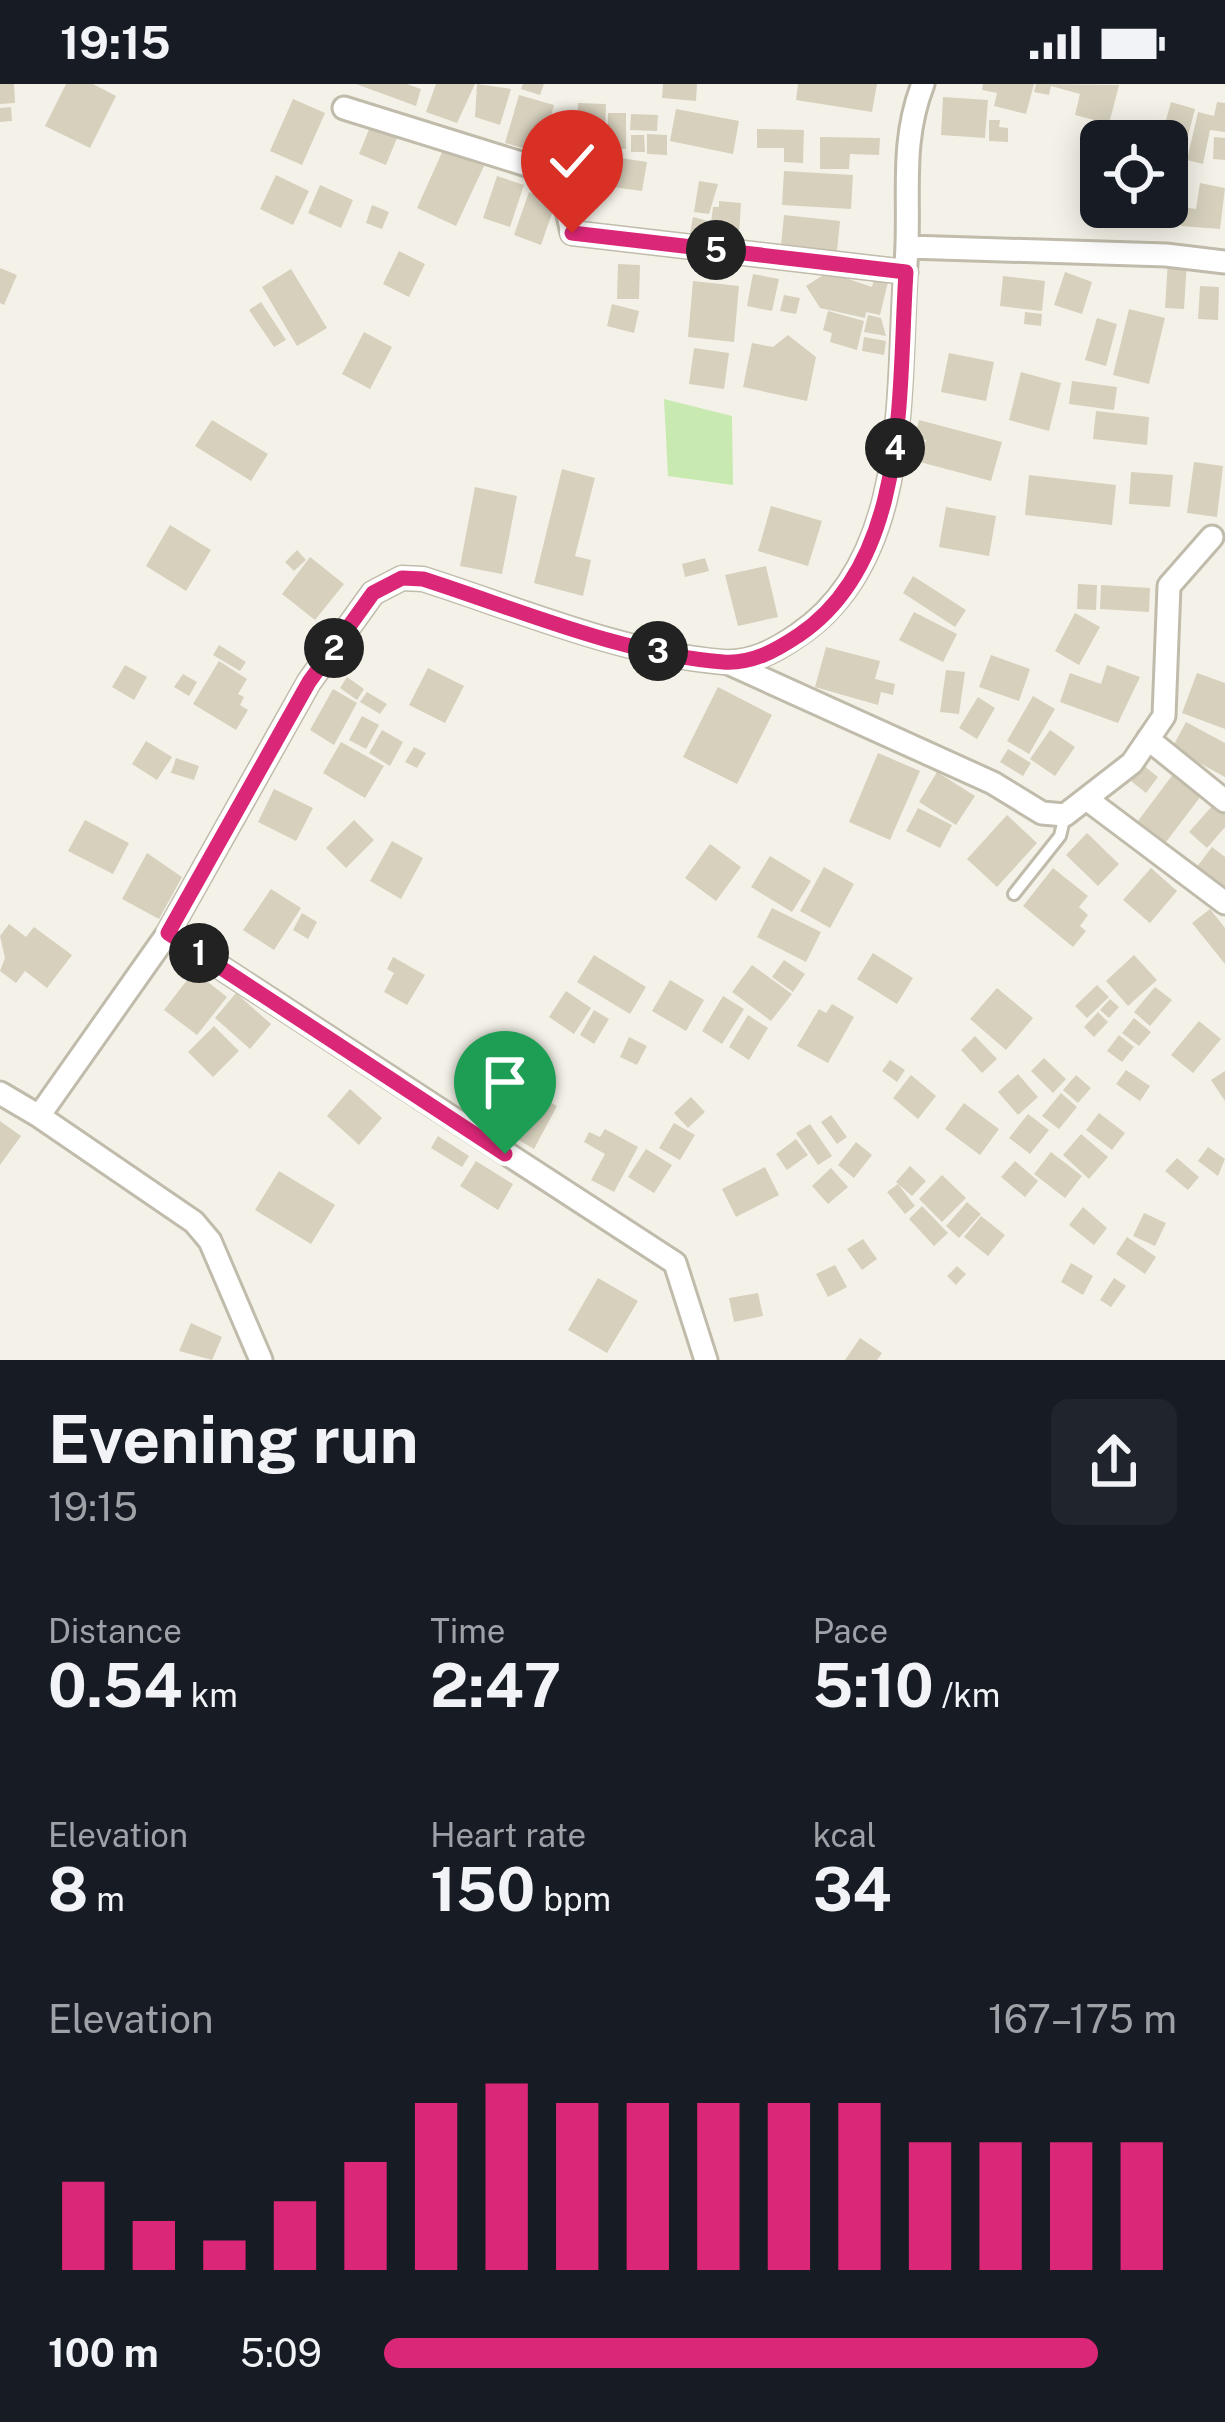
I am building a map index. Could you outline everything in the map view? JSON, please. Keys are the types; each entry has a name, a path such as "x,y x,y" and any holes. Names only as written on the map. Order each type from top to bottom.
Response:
{"street":[{"path":"727,662 769,655 822,620 861,567 894,462 908,247 907,124 923,84"},
{"path":"344,108 559,175 572,233 906,272"},
{"path":"908,247 1225,262"},
{"path":"39,1116 168,933 309,682 373,593 402,578 423,579 639,648 727,662 993,782 1042,813 1065,815 1132,763 1164,716 1169,586 1212,537"},
{"path":"1148,739 1225,801"},
{"path":"1088,800 1225,903"},
{"path":"168,933 675,1263 706,1360"},
{"path":"0,1093 194,1222 210,1241 261,1360"}],"lane":[{"path":"1014,893 1060,836 1065,815"}],"green space":[{"path":"664,399 732,416 733,485 668,476"}],"building":[{"path":"0,84 14,84 15,103 0,104"},
{"path":"66,84 93,84 116,96 90,148 45,126"},
{"path":"356,84 407,84 421,89 416,106"},
{"path":"436,84 475,84 457,123 426,112"},
{"path":"477,84 511,89 500,125 475,117"},
{"path":"523,84 544,84 540,95 521,89"},
{"path":"663,84 697,84 696,101 662,98"},
{"path":"798,84 877,84 872,112 796,100"},
{"path":"983,84 1034,84 1026,114 994,106 997,93 982,90"},
{"path":"1036,84 1119,85 1110,120 1075,115 1080,94 1051,86 1049,95 1034,92"},
{"path":"519,95 554,105 540,153 505,143"},
{"path":"943,97 988,100 985,138 941,135"},
{"path":"293,99 325,113 302,165 270,151"},
{"path":"1171,102 1195,109 1188,135 1188,120 1166,120"},
{"path":"1217,102 1225,103 1225,132 1210,130 1203,164 1188,160 1198,112 1214,116"},
{"path":"578,103 606,104 604,152 576,151"},
{"path":"11,107 12,121 0,122 0,108"},
{"path":"676,109 739,121 733,154 670,141"},
{"path":"608,113 626,113 626,149 608,149"},
{"path":"631,114 658,115 657,131 630,130"},
{"path":"989,120 1000,120 999,127 1008,128 1008,142 989,141"},
{"path":"370,127 397,138 386,165 359,154"},
{"path":"757,129 804,130 803,163 784,162 784,148 757,148"},
{"path":"647,134 667,135 667,155 647,154"},
{"path":"631,135 644,135 645,152 631,152"},
{"path":"820,137 880,138 879,155 850,154 849,169 820,169"},
{"path":"1214,137 1225,138 1225,160 1213,159"},
{"path":"444,148 484,166 456,226 417,208"},
{"path":"588,153 647,162 642,191 584,183"},
{"path":"784,171 853,175 851,209 782,205"},
{"path":"276,175 309,191 293,225 260,209"},
{"path":"497,176 524,185 510,227 483,218"},
{"path":"699,181 718,184 709,214 694,212"},
{"path":"1200,183 1225,188 1220,229 1188,227 1188,208 1196,209"},
{"path":"320,185 353,200 341,228 308,213"},
{"path":"529,192 556,202 541,245 514,235"},
{"path":"719,201 741,203 739,235 710,232 713,207 719,207"},
{"path":"372,205 389,212 382,229 366,223"},
{"path":"784,215 840,221 837,251 781,245"},
{"path":"693,217 708,221 702,243 689,239"},
{"path":"399,251 425,264 409,297 383,284"},
{"path":"1168,260 1187,261 1184,309 1165,308"},
{"path":"618,264 640,265 639,299 617,299"},
{"path":"0,268 17,275 4,305 0,303"},
{"path":"291,269 327,328 297,346 262,287"},
{"path":"828,272 872,287 874,279 888,282 880,315 866,312 865,318 820,308 806,286"},
{"path":"1065,272 1092,282 1082,314 1054,305"},
{"path":"753,274 779,279 772,311 747,306"},
{"path":"1003,276 1045,281 1042,311 1000,306"},
{"path":"693,281 739,286 734,342 688,337"},
{"path":"1200,286 1219,287 1218,320 1198,319"},
{"path":"784,295 800,298 796,314 780,311"},
{"path":"261,302 286,340 274,347 249,310"},
{"path":"612,304 639,311 634,333 607,326"},
{"path":"1129,309 1165,318 1149,384 1113,375"},
{"path":"828,311 864,321 857,350 830,342 832,333 823,330"},
{"path":"1025,312 1042,314 1041,326 1024,324"},
{"path":"868,315 881,318 886,336 864,332"},
{"path":"1097,318 1117,324 1106,366 1085,360"},
{"path":"364,332 392,347 370,389 342,374"},
{"path":"788,335 816,357 807,401 743,387 752,343 773,347"},
{"path":"864,337 886,341 884,355 862,351"},
{"path":"694,348 729,353 724,389 689,384"},
{"path":"949,353 994,362 986,401 941,392"},
{"path":"1021,372 1061,383 1049,431 1009,420"},
{"path":"1072,381 1117,387 1114,410 1069,404"},
{"path":"1096,411 1149,417 1147,445 1093,439"},
{"path":"212,420 268,454 251,481 195,446"},
{"path":"919,420 1002,442 991,481 920,462 926,440 915,437"},
{"path":"1194,462 1223,466 1217,517 1187,513"},
{"path":"562,469 595,478 575,556 591,560 583,596 534,583"},
{"path":"1131,472 1173,475 1170,507 1129,504"},
{"path":"1029,475 1116,485 1112,525 1025,515"},
{"path":"475,487 517,496 502,574 460,566"},
{"path":"771,506 822,521 808,566 758,551"},
{"path":"946,507 996,516 989,556 939,547"},
{"path":"170,525 211,550 186,591 146,566"},
{"path":"297,550 306,560 294,571 285,562"},
{"path":"310,557 344,584 315,620 282,594"},
{"path":"705,558 709,571 685,577 682,564"},
{"path":"766,566 778,617 738,626 725,575"},
{"path":"913,576 966,610 955,627 903,593"},
{"path":"1078,584 1097,585 1096,610 1077,609"},
{"path":"1101,585 1150,588 1149,612 1100,609"},
{"path":"914,612 957,634 943,662 899,640"},
{"path":"1075,613 1100,627 1079,665 1055,651"},
{"path":"219,645 246,662 240,671 213,655"},
{"path":"826,647 880,661 875,679 895,684 893,695 881,692 878,705 815,687"},
{"path":"991,655 1030,669 1019,701 979,687"},
{"path":"219,661 247,679 238,694 244,697 240,705 248,710 236,730 193,704"},
{"path":"125,665 147,677 134,700 112,687"},
{"path":"1107,665 1140,677 1118,723 1060,702 1070,673 1101,684"},
{"path":"428,668 464,686 445,723 409,705"},
{"path":"946,670 965,672 959,714 940,712"},
{"path":"1197,673 1225,683 1225,729 1182,713"},
{"path":"183,674 197,682 189,696 174,687"},
{"path":"347,677 364,689 357,700 340,688"},
{"path":"718,687 772,715 737,784 683,757"},
{"path":"333,689 357,703 334,745 310,730"},
{"path":"367,692 387,704 380,714 360,702"},
{"path":"1033,696 1055,709 1029,754 1007,741"},
{"path":"978,697 995,708 977,739 959,728"},
{"path":"362,716 379,725 366,749 349,740"},
{"path":"1186,722 1225,743 1225,777 1172,748"},
{"path":"382,730 403,742 390,766 369,753"},
{"path":"1050,730 1075,747 1055,776 1030,759"},
{"path":"146,741 172,757 157,780 132,764"},
{"path":"341,742 384,766 365,798 323,773"},
{"path":"414,747 426,753 417,768 405,762"},
{"path":"1008,749 1031,763 1023,776 1000,762"},
{"path":"878,753 920,771 890,840 849,822"},
{"path":"176,758 199,766 194,780 171,773"},
{"path":"1143,765 1158,777 1146,793 1131,781"},
{"path":"1177,769 1201,796 1166,842 1138,821"},
{"path":"937,772 975,796 956,825 919,802"},
{"path":"274,789 313,808 296,841 258,822"},
{"path":"1213,805 1225,815 1225,827 1207,848 1189,832"},
{"path":"918,808 952,825 940,848 906,831"},
{"path":"1007,815 1037,843 997,887 967,859"},
{"path":"85,820 129,843 113,874 68,851"},
{"path":"354,820 374,840 346,868 326,848"},
{"path":"1087,833 1119,864 1098,886 1066,855"},
{"path":"392,841 423,858 401,899 370,881"},
{"path":"710,844 741,867 716,901 685,878"},
{"path":"1212,847 1225,857 1225,889 1196,868"},
{"path":"147,853 182,877 159,919 122,899"},
{"path":"770,856 811,881 792,912 751,887"},
{"path":"824,867 854,884 830,928 800,911"},
{"path":"1053,868 1088,896 1079,907 1088,915 1080,926 1086,931 1073,947 1023,906"},
{"path":"1151,868 1177,891 1150,923 1123,900"},
{"path":"271,889 301,908 274,950 243,930"},
{"path":"772,908 821,932 806,962 757,937"},
{"path":"1210,909 1225,928 1225,964 1192,923"},
{"path":"302,913 317,922 308,939 293,930"},
{"path":"9,924 26,937 34,927 72,955 47,988 25,971 16,983 0,971 5,958 0,936"},
{"path":"873,953 913,978 897,1004 857,979"},
{"path":"594,955 646,987 630,1014 577,982"},
{"path":"1134,955 1157,980 1128,1006 1106,981"},
{"path":"393,957 425,975 407,1005 384,992 394,973 387,969"},
{"path":"784,960 805,974 793,992 772,977"},
{"path":"752,965 792,994 771,1021 732,992"},
{"path":"194,971 227,997 197,1035 164,1010"},
{"path":"670,980 704,1000 686,1031 652,1011"},
{"path":"1097,985 1109,997 1087,1018 1075,1006"},
{"path":"1155,987 1172,1000 1150,1026 1134,1012"},
{"path":"997,988 1033,1018 1006,1050 970,1019"},
{"path":"566,991 591,1008 574,1034 549,1017"},
{"path":"236,993 271,1024 250,1049 215,1018"},
{"path":"723,996 744,1009 722,1044 702,1031"},
{"path":"1110,999 1119,1007 1109,1018 1100,1010"},
{"path":"832,1004 854,1017 828,1063 797,1046 819,1009 826,1013"},
{"path":"594,1010 609,1019 594,1044 580,1035"},
{"path":"1098,1012 1108,1022 1094,1037 1084,1027"},
{"path":"748,1015 768,1028 749,1060 729,1047"},
{"path":"1134,1018 1151,1032 1139,1046 1122,1033"},
{"path":"1199,1021 1221,1039 1193,1073 1171,1055"},
{"path":"214,1026 239,1051 213,1077 188,1052"},
{"path":"1119,1035 1134,1047 1122,1062 1107,1051"},
{"path":"975,1036 997,1059 982,1073 961,1050"},
{"path":"629,1037 647,1046 637,1065 620,1057"},
{"path":"1044,1058 1066,1079 1053,1093 1031,1071"},
{"path":"890,1060 905,1070 897,1082 882,1071"},
{"path":"496,1066 531,1091 517,1110 482,1085"},
{"path":"1126,1070 1150,1086 1140,1101 1116,1084"},
{"path":"1225,1071 1225,1101 1211,1080"},
{"path":"1018,1074 1038,1097 1018,1115 998,1092"},
{"path":"911,1075 936,1096 918,1119 893,1098"},
{"path":"1076,1075 1091,1088 1078,1103 1063,1090"},
{"path":"479,1088 518,1116 505,1135 465,1107"},
{"path":"350,1089 382,1118 359,1145 327,1116"},
{"path":"1061,1093 1077,1107 1059,1129 1042,1116"},
{"path":"535,1094 557,1106 534,1149 512,1136"},
{"path":"691,1097 705,1112 688,1128 674,1113"},
{"path":"964,1103 999,1129 980,1155 945,1129"},
{"path":"1099,1113 1125,1133 1112,1150 1086,1130"},
{"path":"1028,1114 1049,1130 1030,1154 1009,1138"},
{"path":"831,1115 847,1137 837,1144 821,1122"},
{"path":"0,1121 21,1136 0,1165"},
{"path":"674,1123 695,1135 680,1160 659,1148"},
{"path":"810,1124 832,1156 818,1165 796,1133"},
{"path":"605,1129 638,1147 614,1192 591,1180 605,1154 584,1142 589,1132 600,1137"},
{"path":"1081,1134 1108,1157 1089,1179 1063,1155"},
{"path":"438,1136 469,1156 462,1167 431,1148"},
{"path":"796,1139 808,1155 787,1170 776,1154"},
{"path":"856,1142 872,1155 854,1178 838,1165"},
{"path":"1208,1147 1225,1159 1218,1176 1198,1161"},
{"path":"646,1149 672,1165 654,1193 628,1177"},
{"path":"1051,1152 1082,1176 1065,1198 1034,1174"},
{"path":"1177,1158 1199,1177 1188,1190 1165,1171"},
{"path":"476,1161 513,1184 498,1210 460,1186"},
{"path":"1015,1161 1038,1181 1025,1197 1001,1177"},
{"path":"910,1166 926,1181 912,1196 896,1182"},
{"path":"765,1167 779,1195 736,1217 722,1189"},
{"path":"831,1168 848,1187 828,1204 812,1186"},
{"path":"279,1171 335,1205 311,1244 255,1210"},
{"path":"942,1175 966,1198 942,1222 919,1199"},
{"path":"898,1184 915,1206 905,1214 887,1192"},
{"path":"967,1202 981,1214 959,1238 946,1226"},
{"path":"922,1206 948,1233 934,1246 909,1219"},
{"path":"1083,1207 1107,1228 1094,1245 1069,1225"},
{"path":"1144,1213 1166,1223 1155,1246 1133,1236"},
{"path":"981,1216 1005,1235 988,1256 964,1237"},
{"path":"1127,1237 1156,1257 1145,1274 1116,1254"},
{"path":"863,1239 877,1259 862,1270 847,1249"},
{"path":"1071,1263 1093,1276 1083,1295 1061,1282"},
{"path":"835,1265 847,1287 828,1297 816,1274"},
{"path":"957,1266 966,1274 956,1285 947,1276"},
{"path":"598,1278 638,1301 607,1353 568,1330"},
{"path":"1114,1278 1126,1286 1111,1307 1100,1300"},
{"path":"758,1293 763,1316 734,1322 729,1298"},
{"path":"191,1323 222,1337 212,1360 179,1351"},
{"path":"860,1338 882,1353 877,1360 845,1360"}],"route":[{"path":"505,1154 168,933 309,682 373,593 402,578 423,579 639,648 727,662 769,655 822,620 861,567 894,462 906,272 572,233"}]}
